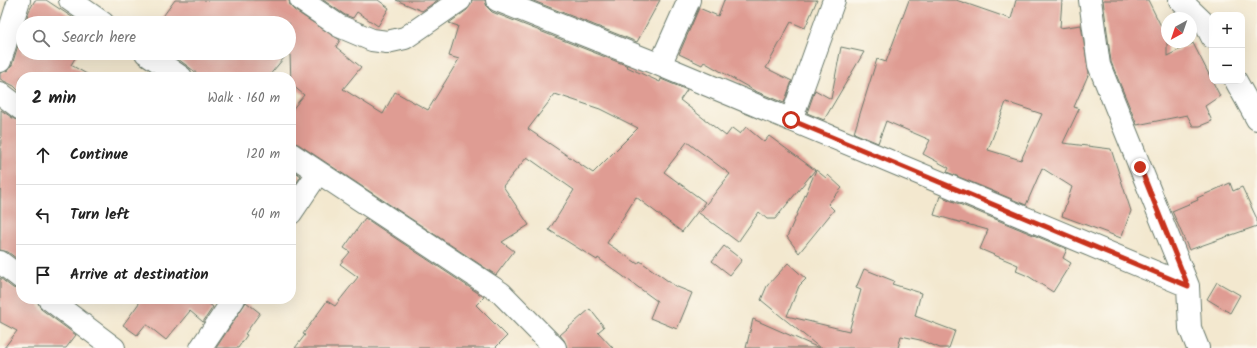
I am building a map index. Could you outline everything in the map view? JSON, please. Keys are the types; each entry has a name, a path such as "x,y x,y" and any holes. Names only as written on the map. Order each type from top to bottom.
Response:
{"street":[{"path":"0,61 19,0"},
{"path":"70,0 93,16"},
{"path":"301,0 339,26 372,40 387,42 405,38 460,0"},
{"path":"497,0 660,65 1188,286"},
{"path":"660,65 688,0"},
{"path":"791,120 834,0"},
{"path":"1090,0 1098,65 1188,286 1190,328 1198,348"},
{"path":"1180,0 1206,25 1209,31"},
{"path":"156,60 174,72"},
{"path":"1238,84 1257,119"},
{"path":"0,93 16,105"},
{"path":"296,158 501,293 516,310 555,348"},
{"path":"296,206 318,173"},
{"path":"0,262 16,274"},
{"path":"56,304 114,348"},
{"path":"201,348 231,304"}],"building":[{"path":"35,0 46,0 70,16 27,16"},
{"path":"175,0 289,0 290,6 294,10 340,40 336,47 361,67 343,89 383,114 395,92 428,110 459,59 449,56 458,26 449,23 467,10 472,0 485,0 487,7 492,12 628,66 627,67 660,82 661,79 687,90 680,100 726,136 732,128 740,134 746,127 764,142 769,136 815,170 775,219 767,219 759,212 738,242 699,213 730,174 687,142 664,172 705,202 682,232 636,197 607,243 638,264 640,261 675,286 692,293 677,329 650,318 657,301 598,258 597,260 549,230 574,190 527,157 503,186 529,225 502,242 514,251 496,275 296,143 296,105 304,95 296,88 296,72 291,72 290,60 296,60 296,16 163,16","holes":["555,94 600,109 638,128 593,173 528,129"]},
{"path":"323,0 378,0 389,8 378,26 357,12 353,18 345,15"},
{"path":"396,0 438,0 422,11"},
{"path":"531,0 660,0 637,42"},
{"path":"724,0 817,0 805,28 791,22 766,68 792,81 784,103 755,91 704,62 702,65 679,54 699,8 718,16"},
{"path":"909,0 956,0 1011,19 1016,0 1062,0 1060,28 1081,25 1089,73 1074,107 1079,109 1063,143 1111,149 1131,211 1121,238 1062,216 1072,187 1042,168 1026,205 947,172 949,168 923,154 930,140 886,121 878,143 854,133 877,59 886,62","holes":["1006,102 1042,114 1021,160 988,150"]},
{"path":"1103,0 1148,0 1161,26 1161,48 1167,48 1167,56 1183,48 1196,48 1209,74 1209,84 1214,84 1220,96 1205,106 1212,121 1200,126 1193,126 1187,115 1137,125 1111,62"},
{"path":"841,47 864,52 824,120 807,113 815,90 831,99"},
{"path":"16,52 16,60 74,60 71,65 83,72 16,72 16,88 0,79 0,73 8,70 12,65"},
{"path":"179,60 282,60 272,72 195,72"},
{"path":"1,110 16,120 16,258 8,252 0,250"},
{"path":"816,170 826,178 828,175 842,188 828,204 834,210 799,253 787,237"},
{"path":"296,172 301,176 296,184"},
{"path":"1230,183 1233,191 1242,187 1257,219 1257,226 1189,250 1172,211 1198,200 1197,198"},
{"path":"940,196 1067,249 1063,258 1071,263 1053,292 1028,276 1016,271 1018,265 980,249 988,230 934,215"},
{"path":"365,218 484,297 476,305 507,336 495,348 295,348 305,335 303,334 327,301 335,306 358,277 340,264 350,252 344,248"},
{"path":"724,246 742,260 730,275 712,261"},
{"path":"788,263 806,279 799,286 787,316 849,331 861,290 856,288 864,269 894,281 892,284 921,293 915,316 955,331 949,348 940,348 920,340 901,336 898,348 820,348 761,300 767,286"},
{"path":"0,278 16,289 16,304 39,304 41,309 76,335 66,348 4,348 17,331 0,322"},
{"path":"1217,282 1240,295 1230,313 1207,299"},
{"path":"138,304 209,304 213,307 203,322 190,311 166,340 146,324 137,335 123,325"},
{"path":"245,304 249,304 260,313 245,334 247,335 238,348 216,348"},
{"path":"590,309 604,327 598,332 613,348 567,348 560,335"},
{"path":"753,319 819,348 746,348"}],"route":[{"path":"791,120 1188,286 1140,167"}]}
